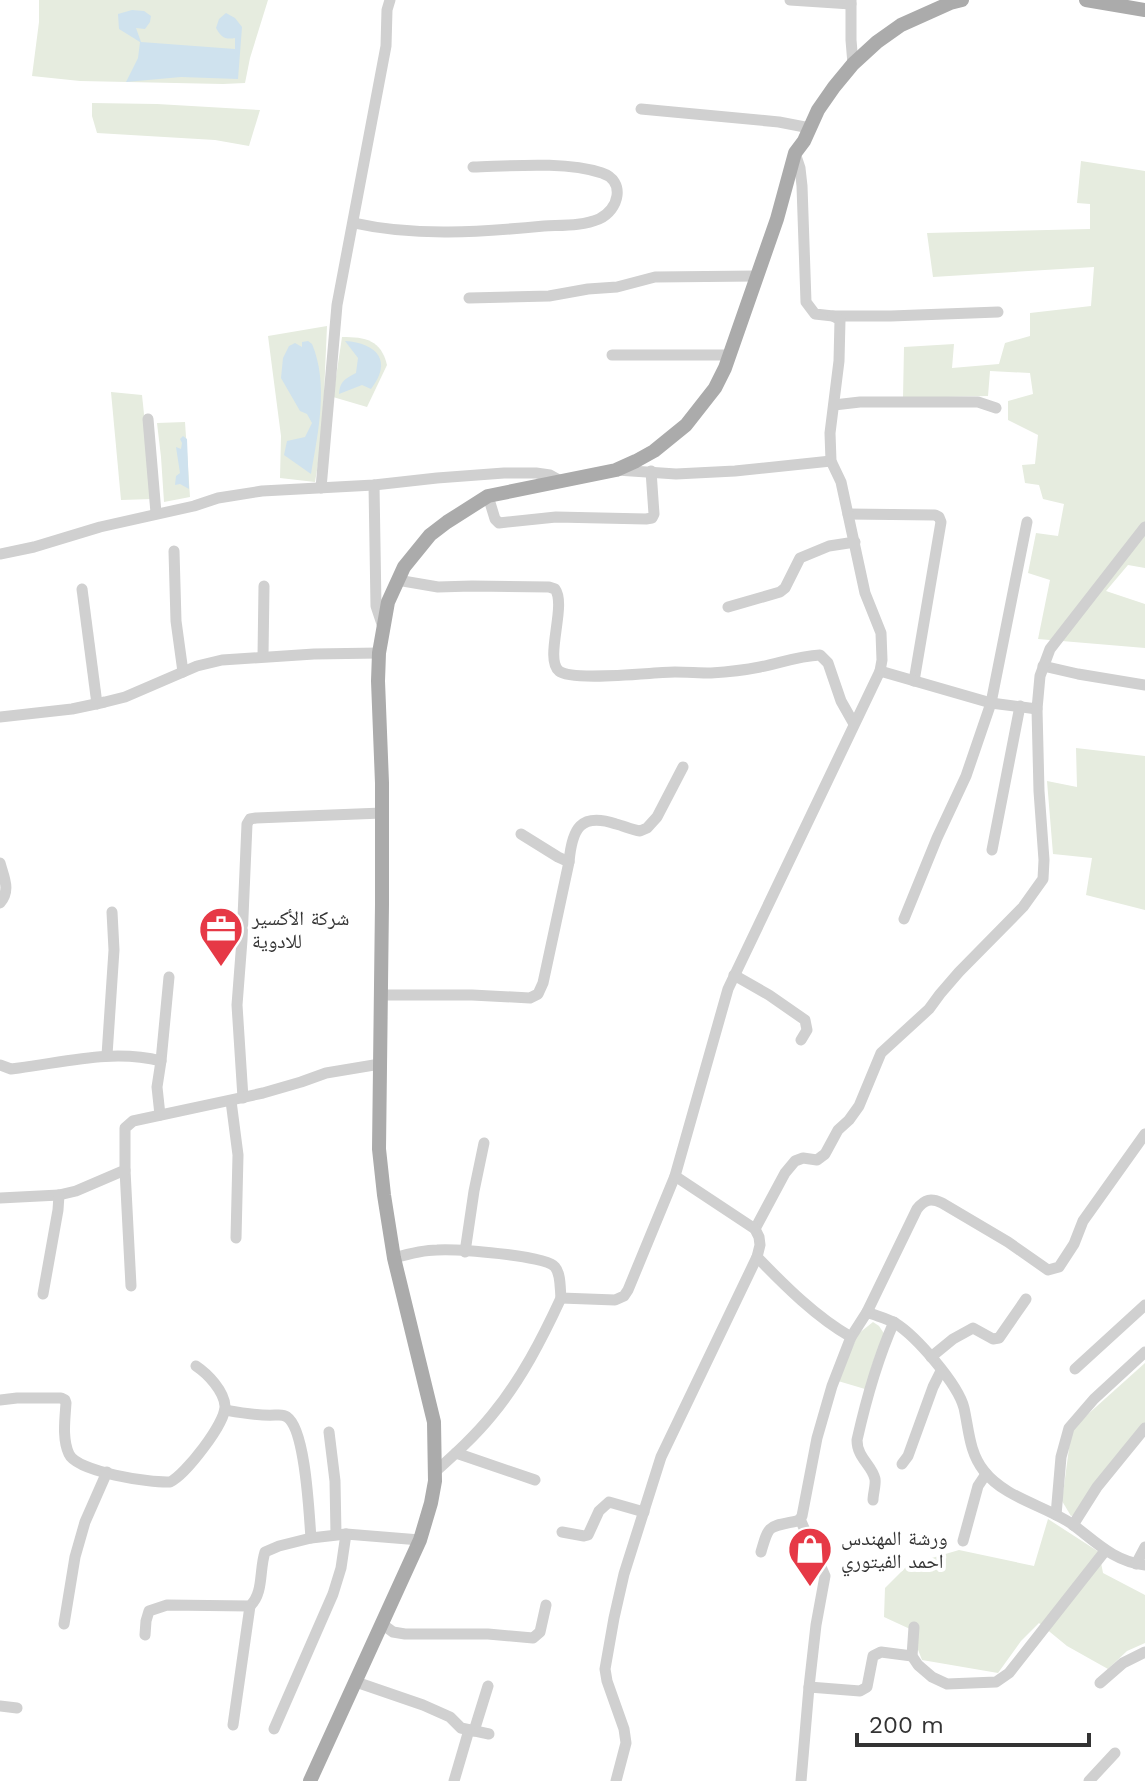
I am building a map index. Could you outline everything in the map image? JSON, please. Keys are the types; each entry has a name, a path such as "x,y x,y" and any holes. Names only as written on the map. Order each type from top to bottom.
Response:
{"main road":[{"path":"310,1781 420,1540 431,1503 435,1472 436,1443 431,1402 417,1358 394,1258 379,1149 382,813 379,653 388,602 404,567 430,535 488,496 616,470 654,451 686,425 715,388 730,355 777,219 795,153 818,110 853,64 877,42 901,25 962,0"},
{"path":"1086,0 1145,10"}],"street":[{"path":"321,488 337,305 386,46 390,0"},
{"path":"790,0 851,2 853,64"},
{"path":"641,109 779,122 810,128"},
{"path":"795,153 802,186 806,302 815,314 891,316 998,312"},
{"path":"354,223 379,229 446,233 572,224 600,218 618,198 612,178 603,173 540,166 473,167"},
{"path":"469,298 549,296 617,287 655,277 757,276"},
{"path":"561,1298 615,1300 628,1290 675,1176 734,975 880,671 881,633 865,593 841,482 831,461 830,433 839,361 840,320 833,316"},
{"path":"612,355 730,355"},
{"path":"834,405 860,402 978,402 996,408"},
{"path":"148,419 156,513"},
{"path":"616,470 676,474 831,461"},
{"path":"488,496 499,523 556,517 646,519 654,514 651,471"},
{"path":"0,554 218,498 262,491 504,473 550,475 559,480"},
{"path":"374,485 376,606 383,628"},
{"path":"848,514 935,515 941,522 914,681"},
{"path":"904,919 966,776 991,703 1027,522"},
{"path":"755,1229 785,1173 795,1161 803,1158 817,1160 825,1154 838,1130 859,1106 881,1053 929,1009 959,972 1023,907 1043,879 1037,709 1043,666 1059,635 1145,527"},
{"path":"728,607 780,592 800,558 829,546 855,542"},
{"path":"174,551 176,621 183,672"},
{"path":"397,580 438,587 555,589 560,602 554,638 555,665 561,673 572,675 713,673 820,655 828,663 841,701 854,724"},
{"path":"263,656 264,586"},
{"path":"82,589 97,704"},
{"path":"0,717 72,709 125,697 197,666 222,660 379,653"},
{"path":"1043,666 1145,685"},
{"path":"880,671 991,703 1037,709"},
{"path":"992,850 1020,706"},
{"path":"381,995 536,997 543,983 575,831 590,820 598,819 640,831 653,823 683,767"},
{"path":"236,1238 237,1005 247,824 250,819 256,818 382,813"},
{"path":"521,834 569,862"},
{"path":"0,863 6,893 0,903"},
{"path":"107,1055 114,950 112,912"},
{"path":"734,975 805,1020 807,1030 801,1040"},
{"path":"160,1115 157,1087 169,977"},
{"path":"0,1065 11,1069 107,1055 161,1061"},
{"path":"131,1286 125,1170 125,1128 128,1123 237,1100 326,1073 380,1064"},
{"path":"801,1781 816,1625 825,1576 800,1519 817,1438 832,1386 851,1337 867,1312 917,1209 927,1199 933,1199 1008,1242 1048,1270 1059,1267 1074,1244 1083,1221 1145,1134"},
{"path":"465,1252 484,1143"},
{"path":"0,1198 59,1195 125,1170"},
{"path":"616,1781 626,1743 605,1669 624,1574 661,1457 760,1245 755,1229 675,1176"},
{"path":"43,1294 59,1195"},
{"path":"394,1258 437,1250 512,1255 542,1260 552,1264 558,1273 561,1298 539,1344 514,1385 492,1415 435,1472"},
{"path":"757,1257 803,1302 851,1337"},
{"path":"931,1357 973,1328 993,1339 999,1338 1026,1299"},
{"path":"1075,1369 1145,1305"},
{"path":"867,1312 894,1322 913,1336 954,1388 963,1404 971,1447 986,1474 1028,1502 1073,1525 1105,1551 1141,1564 1145,1547"},
{"path":"873,1500 875,1477 860,1455 857,1440 881,1350 894,1322"},
{"path":"1056,1515 1061,1457 1069,1428 1094,1399 1145,1352"},
{"path":"0,1400 61,1398 65,1400 67,1452 72,1459 107,1472 170,1482 177,1479 213,1434 225,1410 216,1387 196,1366"},
{"path":"902,1464 908,1456 941,1371"},
{"path":"225,1410 282,1415 292,1422 304,1465 311,1538"},
{"path":"1073,1525 1097,1487 1145,1428"},
{"path":"274,1729 333,1594 341,1568 341,1534 329,1432"},
{"path":"456,1453 535,1480"},
{"path":"64,1624 75,1557 85,1522 107,1472"},
{"path":"963,1541 978,1486 986,1474"},
{"path":"562,1532 588,1535 599,1511 609,1502 644,1512"},
{"path":"761,1552 770,1527 800,1519"},
{"path":"233,1725 250,1606 259,1591 265,1552 311,1538 341,1534 420,1540"},
{"path":"914,1627 912,1656 932,1677 947,1684 988,1683 1003,1679 1105,1551"},
{"path":"382,1624 393,1632 405,1634 488,1634 533,1638 540,1632 546,1605"},
{"path":"145,1635 149,1611 158,1607 250,1606"},
{"path":"1100,1683 1123,1663 1145,1652"},
{"path":"809,1687 860,1691 867,1687 873,1656 877,1653 912,1656"},
{"path":"356,1682 423,1705 450,1717 457,1726 489,1734"},
{"path":"454,1781 488,1686"},
{"path":"0,1706 17,1708"},
{"path":"1089,1781 1115,1753"}],"shaded area":[{"path":"39,0 268,0 245,83 223,84 80,81 32,76"},
{"path":"92,103 260,110 249,146 215,140 97,133"},
{"path":"1081,161 1145,171 1145,568 1128,565 1106,591 1145,604 1145,648 1038,639 1050,580 1028,573 1036,533 1058,536 1064,504 1043,499 1039,485 1025,483 1022,465 1035,464 1038,435 1008,420 1008,401 1033,394 1030,373 990,371 988,396 903,398 904,347 954,344 952,368 999,364 1005,343 1030,336 1030,313 1091,306 1094,267 933,277 927,233 1090,229 1090,204 1077,203"},
{"path":"327,326 322,440 315,482 280,478 281,436 268,336"},
{"path":"342,337 358,338 376,345 387,365 367,407 333,397"},
{"path":"111,392 142,395 153,499 121,500"},
{"path":"185,422 190,497 164,502 157,423"},
{"path":"1076,748 1145,756 1145,910 1086,895 1092,858 1053,854 1047,781 1077,787"},
{"path":"873,1322 885,1335 865,1389 838,1381 858,1334"},
{"path":"1145,1363 1145,1423 1075,1515 1071,1516 1062,1501 1071,1433 1077,1424"},
{"path":"1048,1519 1099,1552 1103,1573 1145,1595 1145,1643 1127,1651 1108,1669 1067,1646 1039,1623 1021,1641 998,1673 922,1660 910,1629 884,1617 885,1588 908,1565 959,1550 1034,1566"}],"water":[{"path":"144,11 151,16 145,29 136,28 141,42 235,49 235,38 224,37 216,28 219,19 226,13 235,18 242,27 238,79 181,77 126,82 138,58 140,42 119,29 118,14"},
{"path":"308,341 317,359 321,392 311,474 284,455 287,441 305,437 312,423 307,414 300,411 281,378 283,358 289,346 295,343 302,347 302,342"},
{"path":"345,341 366,345 378,355 381,370 371,389 362,385 339,394 344,381 356,373 358,358"},
{"path":"183,436 187,439 189,489 175,485 176,476 180,473 176,447 181,449 180,439"}],"place":[{"name":"شركة الأكسير للادوية","path":"221,968"},
{"name":"ورشة المهندس احمد الفيتوري","path":"810,1588"}]}
